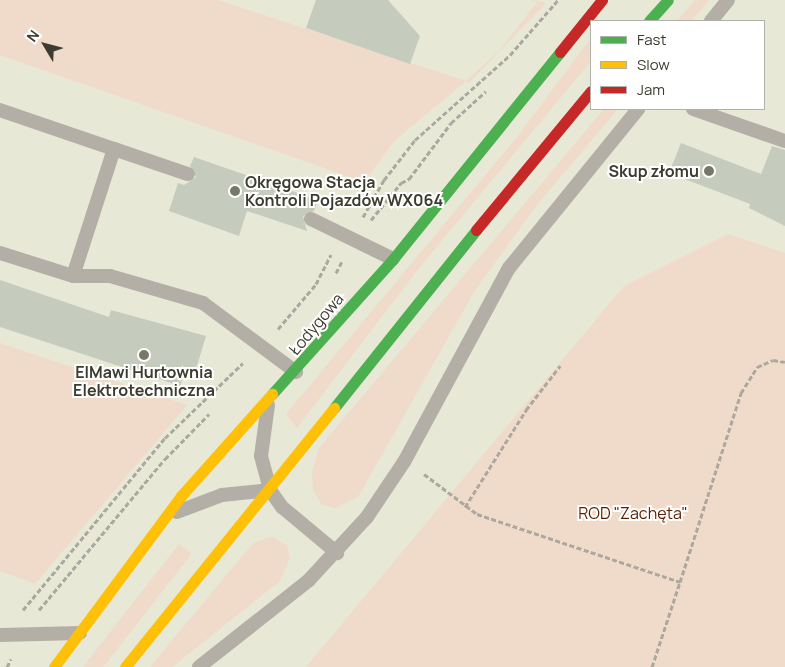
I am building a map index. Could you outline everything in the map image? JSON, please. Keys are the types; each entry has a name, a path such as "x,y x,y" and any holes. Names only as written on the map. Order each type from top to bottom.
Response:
{"main road":[{"name":"Łodygowa","path":"54,667 164,519 225,444 296,372 393,259 602,0"},
{"path":"650,20 668,0"},
{"path":"125,667 270,490 434,280 590,92"}],"lane":[{"path":"712,20 728,0"},
{"path":"0,110 188,174"},
{"path":"199,667 296,591 337,553 404,462 509,268 637,110"},
{"path":"696,110 785,141"},
{"path":"73,276 114,149"},
{"path":"311,219 341,237 393,259"},
{"path":"0,253 73,276 110,276 202,303 296,372"},
{"path":"269,400 261,456 270,490 282,507 337,553"},
{"path":"164,519 198,501 270,490"},
{"path":"4,635 81,633"}],"path":[{"path":"558,0 564,4"},
{"path":"4,635 165,438 260,347 316,284 353,212 373,221 451,123 494,83"},
{"path":"652,667 742,392 757,367 773,360 785,362"},
{"path":"465,507 526,410 560,366"},
{"path":"404,462 465,507 680,582"}],"green space":[{"path":"0,0 218,0 466,81 395,140 364,182 0,55"},
{"path":"532,0 546,3 469,83 466,81 499,51 537,2"},
{"path":"695,0 709,0 692,20 678,20"},
{"path":"590,39 590,62 419,268 297,428 286,414 517,137"},
{"path":"603,110 617,110 536,206 474,292 358,497 335,508 321,504 313,490 312,472 319,448"},
{"name":"ROD \"Zachęta\"","path":"728,234 785,253 785,667 306,667 624,286"},
{"path":"0,343 187,405 35,584 0,571"},
{"path":"272,536 287,546 290,558 280,581 172,667 150,667 254,543"},
{"path":"179,544 192,554 103,667 83,667"}],"building":[{"path":"316,0 388,0 420,36 410,64 306,28"},
{"path":"681,143 761,174 772,146 785,150 785,226 749,208 750,204 669,173"},
{"name":"Okręgowa Stacja Kontroli Pojazdów WX064","path":"194,157 318,200 314,211 303,216 307,231 247,211 239,236 169,211 178,183 184,185 196,177 190,166"},
{"name":"ElMawi Hurtownia Elektrotechniczna","path":"0,280 109,317 111,310 206,336 197,366 185,373 180,386 0,327"}],"traffic: fast":[{"path":"650,20 668,0"},
{"path":"272,394 393,259 560,52"},
{"path":"334,408 476,230"}],"traffic: slow":[{"path":"54,667 181,496 272,394"},
{"path":"125,667 334,408"}],"traffic: jam":[{"path":"560,52 602,0"},
{"path":"476,230 590,92"}],"place":[{"name":"Skup złomu","path":"709,171"},
{"name":"Okręgowa Stacja Kontroli Pojazdów WX064","path":"235,191"},
{"name":"ElMawi Hurtownia Elektrotechniczna","path":"144,355"}]}
